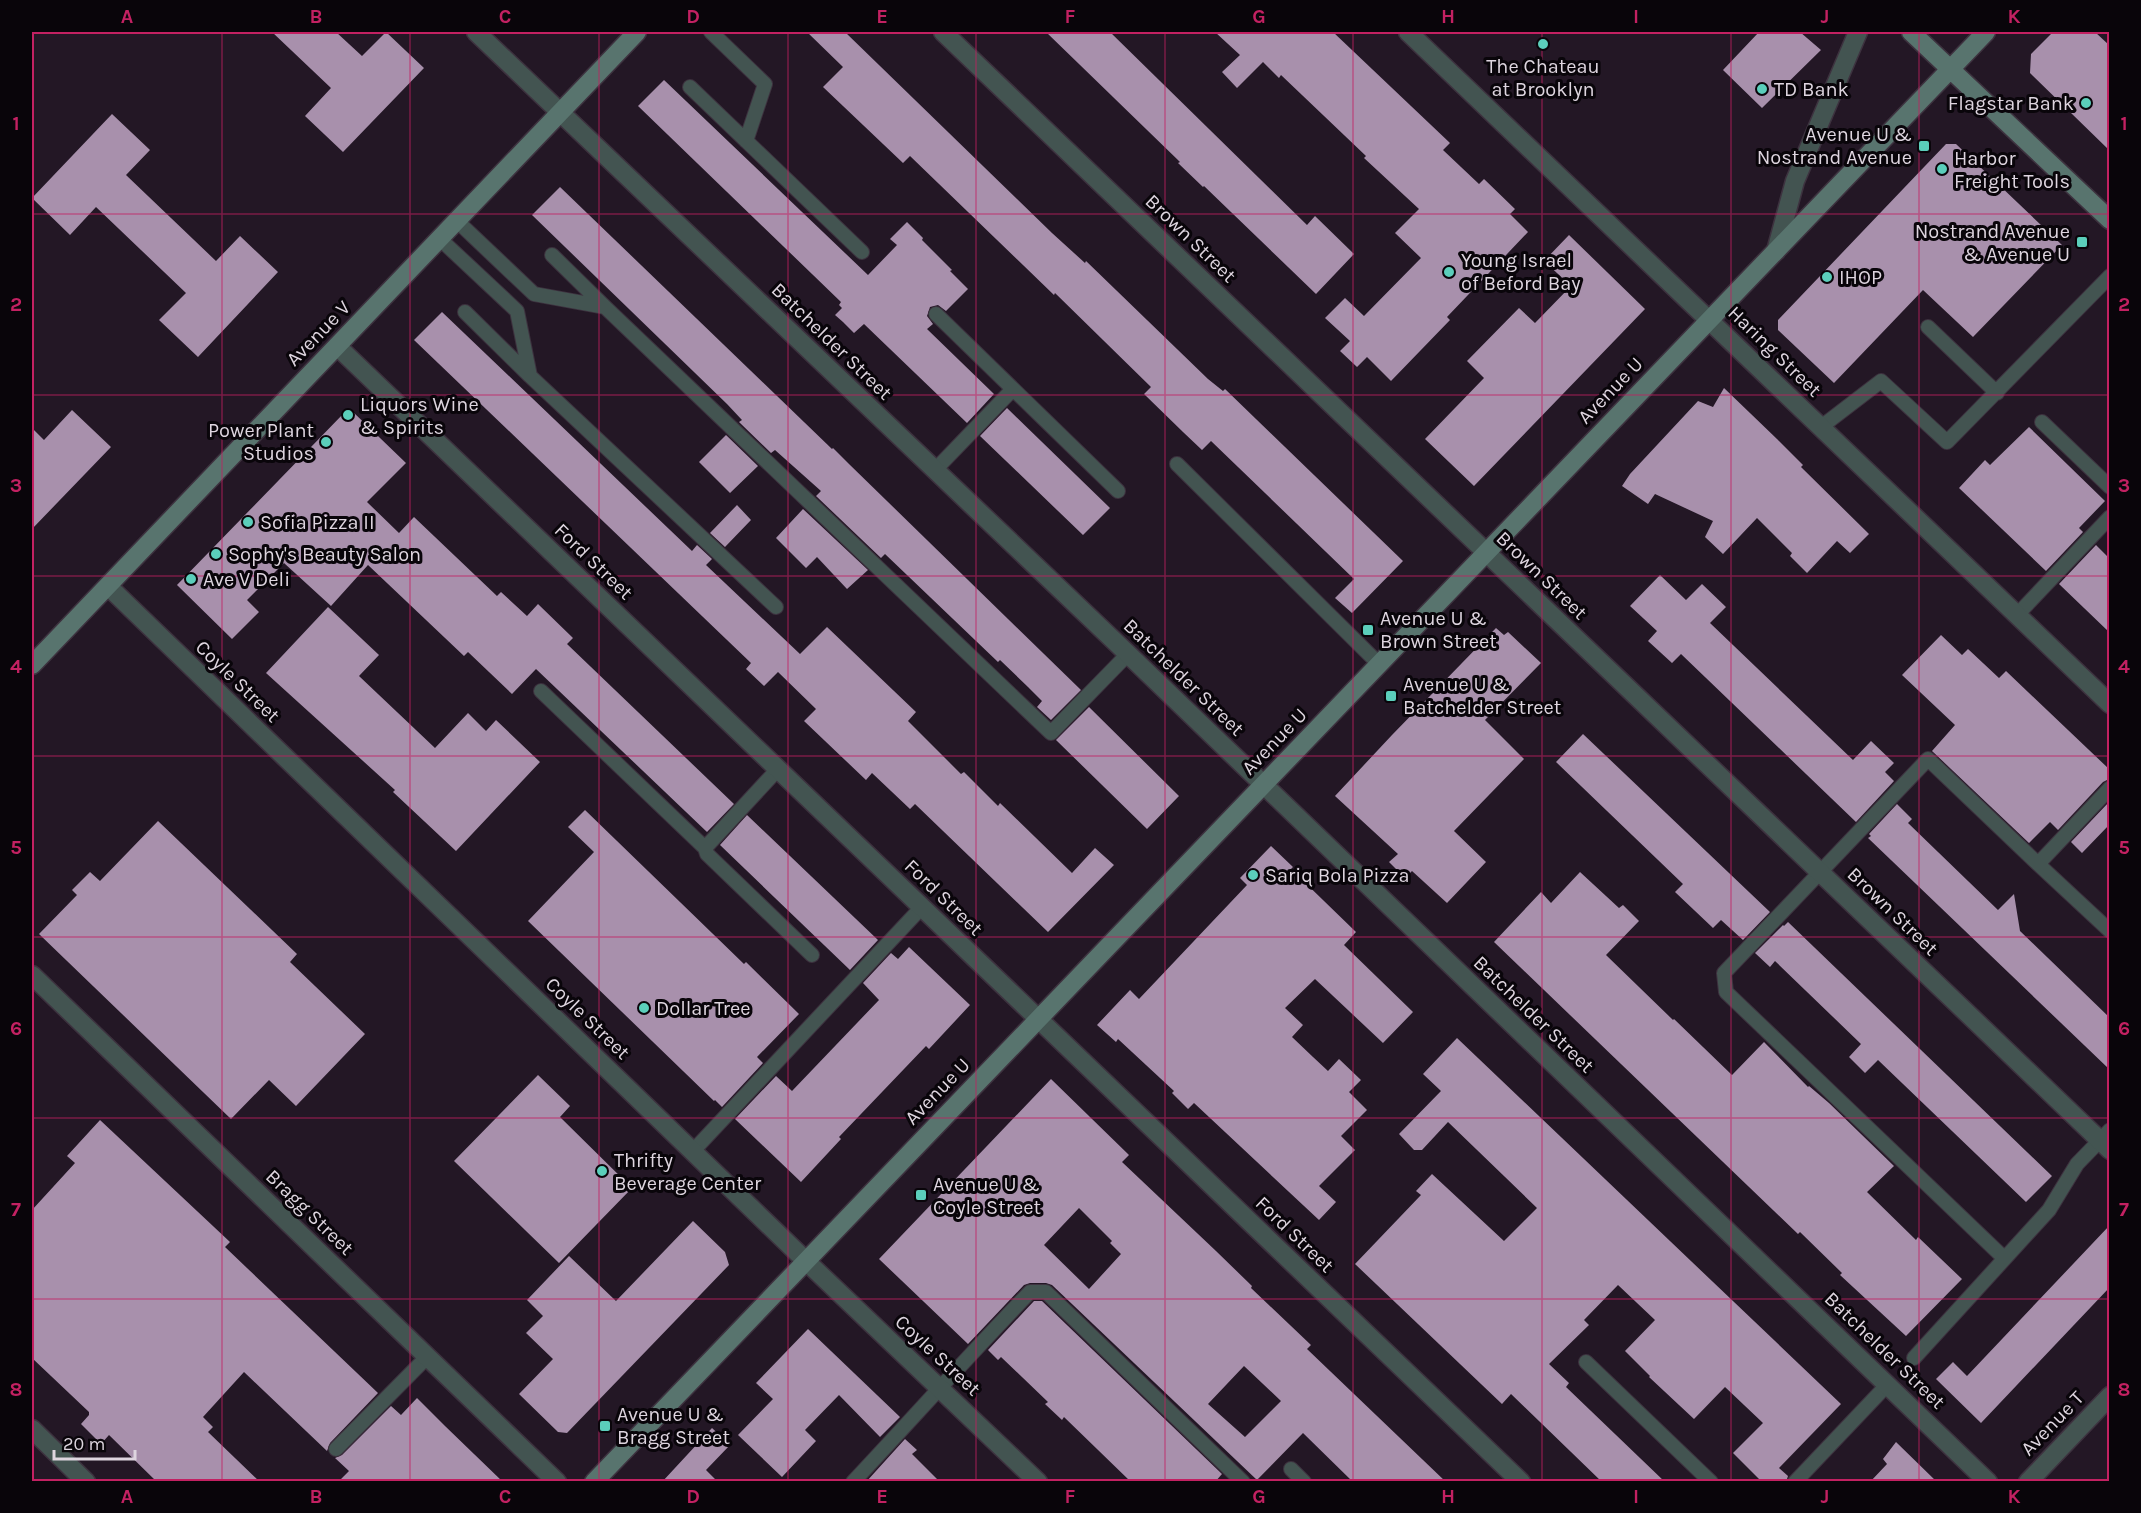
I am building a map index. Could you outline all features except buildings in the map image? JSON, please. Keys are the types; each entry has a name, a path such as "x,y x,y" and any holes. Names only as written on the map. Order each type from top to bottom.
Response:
{"main road":[{"name":"Avenue V","path":"32,666 637,32"},
{"path":"1911,32 2109,220"},
{"name":"Avenue U","path":"594,1482 1986,32"}],"street":[{"name":"Batchelder Street","path":"476,32 1128,654 1988,1482"},
{"name":"Brown Street","path":"943,32 1820,873 2106,1140"},
{"name":"Haring Street","path":"1408,32 2109,704"},
{"path":"1776,251 1795,181 1858,32"},
{"name":"Ford Street","path":"337,346 1521,1482"},
{"name":"Coyle Street","path":"108,586 806,1261 1038,1482"},
{"name":"Bragg Street","path":"32,975 557,1482"},
{"name":"Avenue T","path":"2028,1482 2109,1396"},
{"path":"32,1429 86,1482"}],"lane":[{"path":"711,32 765,84 746,141"},
{"path":"690,87 862,252"},
{"path":"456,220 534,294 605,307"},
{"path":"439,238 517,310 530,376"},
{"path":"552,255 1051,733 1128,654"},
{"path":"1821,427 1881,381 1947,442 2109,276"},
{"path":"465,312 776,607"},
{"path":"936,314 1118,491"},
{"path":"1928,327 1997,393"},
{"path":"935,470 1013,389"},
{"path":"2042,422 2109,487"},
{"path":"1178,464 1379,664"},
{"path":"2017,615 2109,517"},
{"path":"542,692 705,848 707,854 812,955"},
{"path":"2004,1258 1726,992 1724,973 1928,759 2109,931"},
{"path":"705,848 778,769"},
{"path":"2038,864 2109,788"},
{"path":"693,1151 922,907"},
{"path":"1914,1358 2049,1210 2077,1164 2106,1140"},
{"path":"853,1482 939,1386 1030,1292 1046,1292 1243,1482"},
{"path":"336,1449 427,1357"},
{"path":"1586,1362 1711,1482"},
{"path":"1795,1482 1888,1384"},
{"path":"1291,1469 1304,1482"}],"place":[{"name":"The Chateau at Brooklyn","path":"1543,44"},
{"name":"TD Bank","path":"1762,89"},
{"name":"Flagstar Bank","path":"2086,103"},
{"name":"Avenue U & Nostrand Avenue","path":"1924,146"},
{"name":"Harbor Freight Tools","path":"1942,169"},
{"name":"Nostrand Avenue & Avenue U","path":"2082,242"},
{"name":"Young Israel of Beford Bay","path":"1449,272"},
{"name":"IHOP","path":"1827,277"},
{"name":"Liquors Wine & Spirits","path":"348,415"},
{"name":"Power Plant Studios","path":"326,442"},
{"name":"Sofia Pizza II","path":"248,522"},
{"name":"Sophy's Beauty Salon","path":"216,554"},
{"name":"Ave V Deli","path":"191,579"},
{"name":"Avenue U & Brown Street","path":"1368,630"},
{"name":"Avenue U & Batchelder Street","path":"1391,696"},
{"name":"Sariq Bola Pizza","path":"1253,875"},
{"name":"Dollar Tree","path":"644,1008"},
{"name":"Thrifty Beverage Center","path":"602,1171"},
{"name":"Avenue U & Coyle Street","path":"921,1195"},
{"name":"Avenue U & Bragg Street","path":"605,1426"}]}
